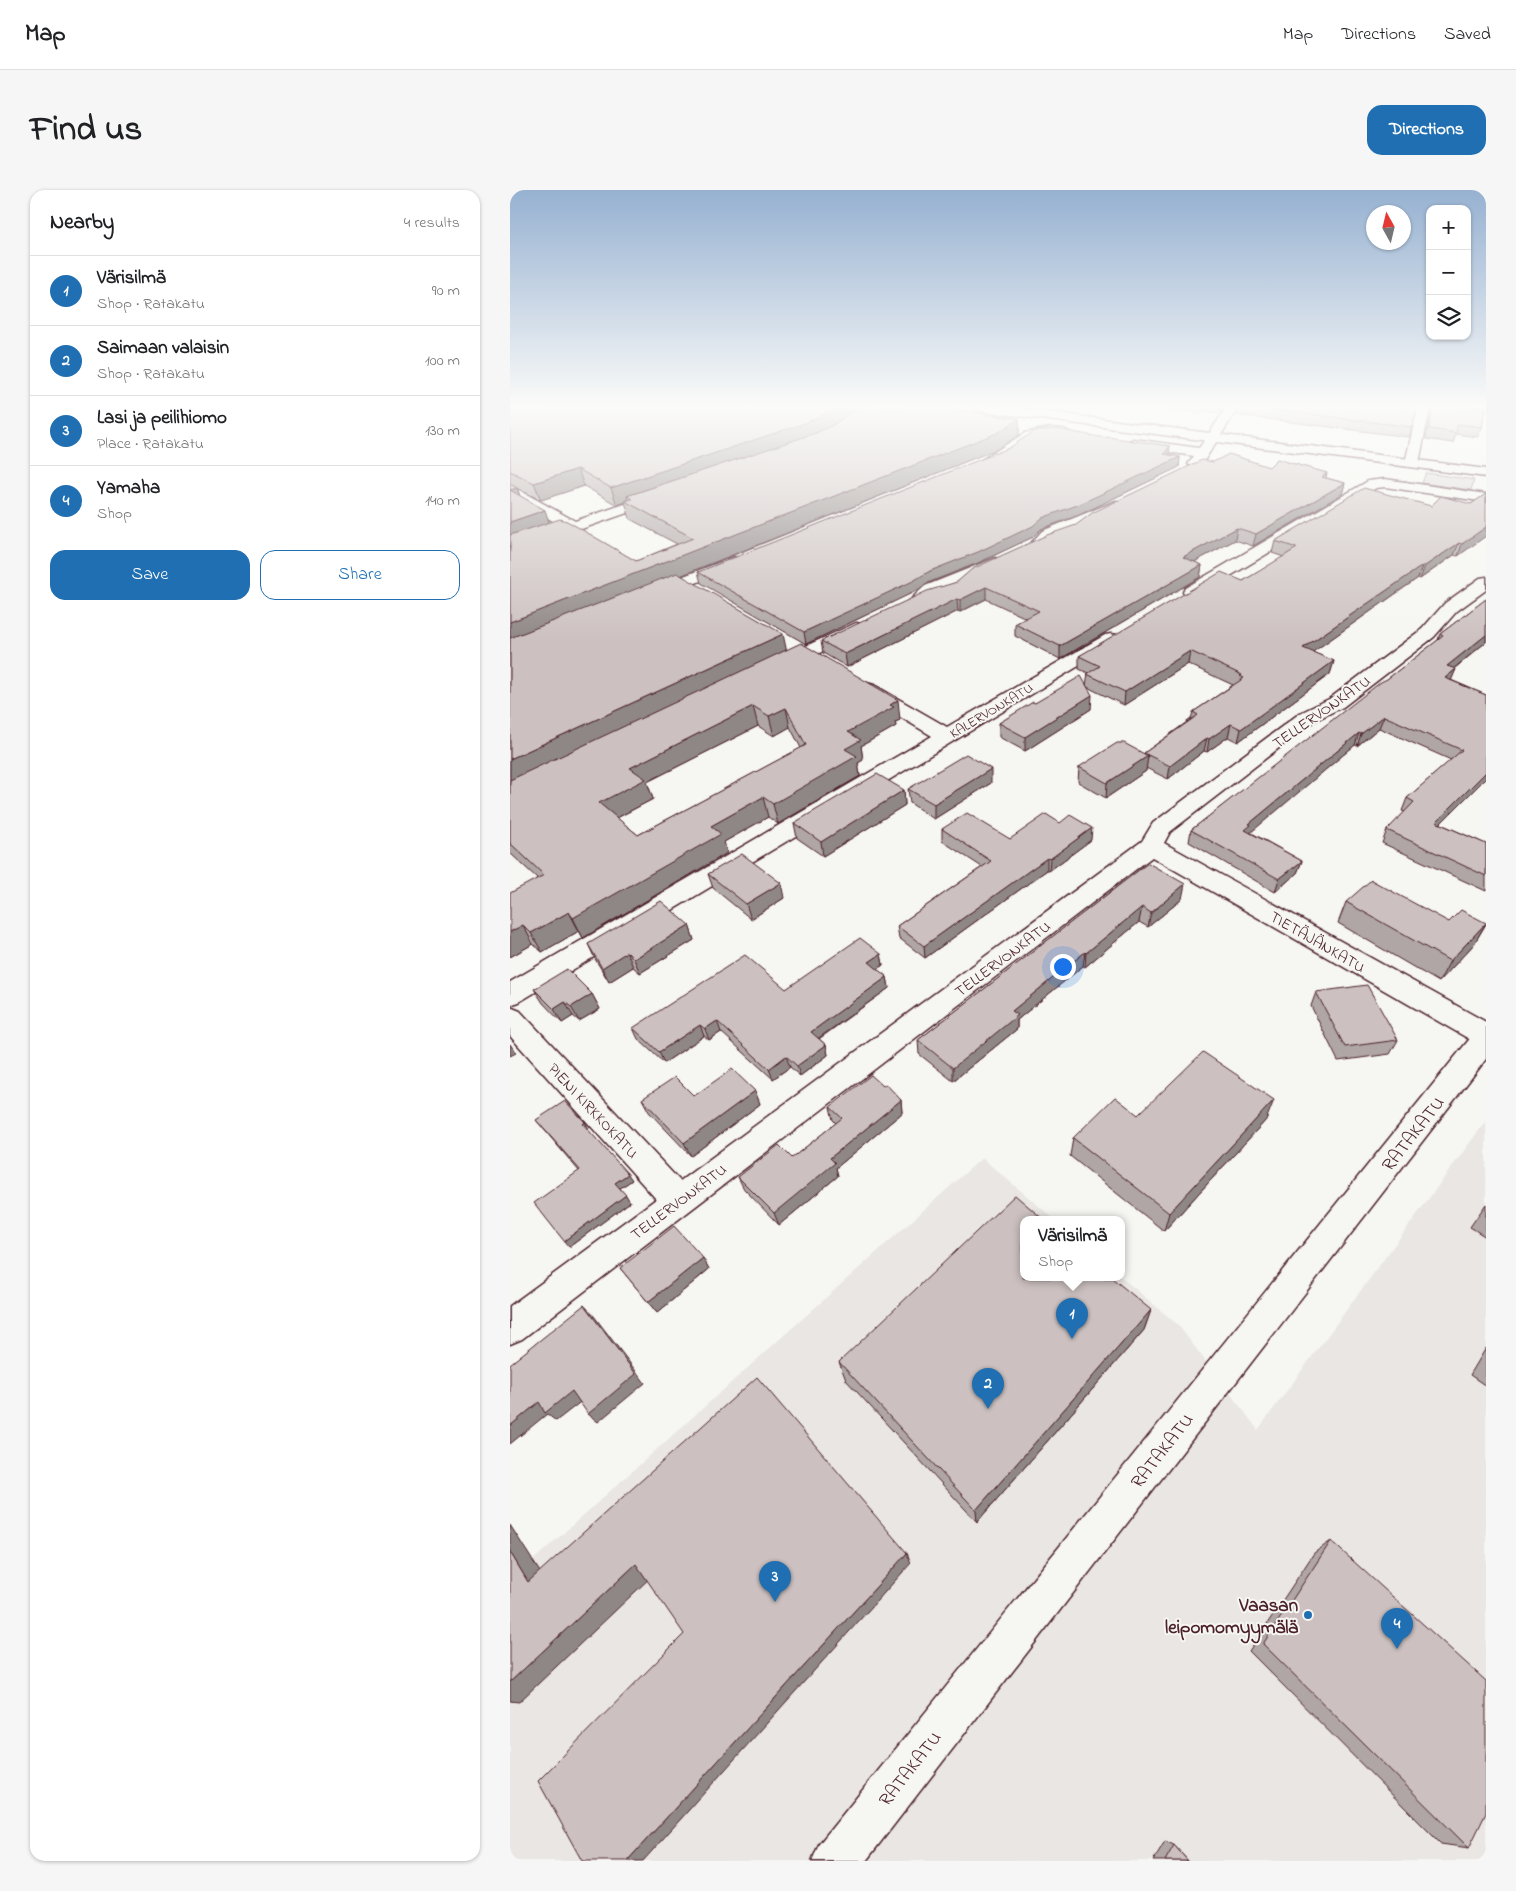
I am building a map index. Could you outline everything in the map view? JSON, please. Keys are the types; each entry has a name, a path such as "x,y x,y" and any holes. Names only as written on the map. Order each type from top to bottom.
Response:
{"street":[{"path":"1179,599 1371,485"},
{"path":"1398,485 1486,498"},
{"path":"510,489 574,527"},
{"path":"510,549 677,491"},
{"path":"1023,550 1040,542 1048,534 1085,520 1127,500"},
{"path":"637,601 747,557"},
{"path":"903,606 921,598 930,590 951,580 965,577 1006,557"},
{"path":"683,582 699,592"},
{"name":"TELLERVONKATU","path":"510,1328 1151,846 1161,828 1307,718 1336,703 1428,633 1451,607 1486,582"},
{"path":"760,674 876,619"},
{"name":"KALERVONKATU","path":"510,995 1127,630"},
{"path":"855,682 947,736"},
{"name":"TIETÄJÄNKATU","path":"1151,846 1486,1036"},
{"name":"PIENI KIRKKOKATU","path":"510,1018 678,1201"},
{"name":"RATAKATU","path":"836,1861 1486,1040"}],"shaded area":[{"path":"1436,485 1473,485 1471,490"},
{"path":"1486,1121 1486,1861 510,1861 510,1581 982,1158 1050,1216 1020,1216 1020,1281 1125,1280 1178,1325 1258,1430"}],"building":[{"path":"510,485 517,488 510,490"},
{"path":"606,485 620,485 611,488"},
{"path":"660,485 863,485 510,622 510,535 560,519 567,521 636,561 693,538 625,501 632,499 627,496"},
{"path":"916,485 1120,485 1080,504 1042,518 1033,526 978,552 930,571 913,581 804,632 698,572"},
{"path":"1150,485 1342,485 1256,534 1237,528 1183,557 1202,565 1060,646 1015,624 1039,611 986,587 960,600 957,599 845,654 821,641 927,591 957,582 972,569 1047,535 1076,525 1092,513"},
{"path":"1364,488 1431,506 1441,496 1471,504 1486,494 1486,527 1462,544 1459,543 1425,566 1422,566 1303,648 1334,661 1241,729 1231,724 1209,739 1207,738 1170,766 1144,753 1198,715 1193,712 1244,678 1240,676 1242,675 1190,651 1125,692 1087,674 1100,666 1079,656 1221,572 1243,581 1297,548 1275,541"},
{"path":"510,490 545,510 510,522"},
{"path":"677,573 783,634 510,759 510,638"},
{"path":"1486,599 1486,635 1447,666 1456,669 1445,678 1486,695 1486,772 1436,822 1486,844 1486,876 1387,830 1414,802 1407,798 1462,750 1384,716 1361,734 1359,733 1249,824 1251,825 1245,830 1302,861 1279,879 1191,830 1443,636 1440,634"},
{"path":"801,643 898,700 890,705 894,707 848,732 861,740 845,749 857,756 773,804 763,797 711,826 721,834 573,918 569,912 531,933 523,925 510,932 510,893 544,875 510,843 510,780","holes":["753,706 769,716 786,708 806,745 638,835 599,803 646,779 630,768"]},
{"path":"1081,676 1092,695 1025,737 999,723 1033,702 1035,703"},
{"path":"1117,743 1124,743 1148,756 1107,783 1079,767"},
{"path":"966,754 991,769 934,804 908,789"},
{"path":"877,774 904,790 821,842 794,823"},
{"path":"967,813 1010,839 1046,814 1060,823 1070,815 1092,828 924,946 897,926 991,861 942,829"},
{"path":"742,854 781,883 746,904 708,874"},
{"path":"1148,863 1185,884 1151,913 1142,907 1085,952 1012,1011 1018,1015 953,1068 918,1040"},
{"path":"1371,880 1449,922 1461,910 1486,923 1450,961 1346,902"},
{"path":"661,901 689,925 634,959 627,952 602,968 588,944"},
{"path":"860,938 881,954 869,962 887,977 811,1032 826,1045 797,1066 786,1056 769,1069 717,1021 705,1029 700,1025 659,1052 633,1028 745,955 786,989"},
{"path":"567,969 592,994 571,1007 565,1002 554,1009 534,989"},
{"path":"1367,985 1398,1040 1345,1047 1316,992"},
{"path":"1203,1052 1274,1100 1169,1213 1073,1138 1115,1097 1138,1115"},
{"path":"732,1069 755,1091 684,1143 642,1099 675,1077 694,1096"},
{"path":"871,1075 883,1086 886,1084 901,1100 830,1158 835,1163 774,1213 738,1177 779,1145 792,1158 842,1118 830,1107"},
{"path":"565,1101 628,1174 615,1183 626,1195 564,1241 534,1203 580,1170 536,1120"},
{"path":"1015,1195 1039,1216 1020,1216 1020,1281 1116,1281 1151,1310 976,1510 839,1362"},
{"path":"674,1226 703,1258 648,1302 620,1268"},
{"path":"584,1305 636,1374 588,1414 572,1391 545,1413 539,1402 510,1426 510,1364"},
{"path":"757,1377 907,1553 627,1861 582,1861 538,1781 684,1634 636,1564 510,1682 510,1552 528,1582"},
{"path":"1331,1541 1486,1681 1486,1813 1469,1848 1263,1644"},
{"path":"1174,1845 1188,1861 1165,1861"}],"place":[{"name":"Värisilmä","path":"1072,1339"},
{"name":"Saimaan valaisin","path":"988,1409"},
{"name":"Lasi ja peilihiomo","path":"775,1602"},
{"name":"Vaasan leipomomyymälä","path":"1308,1615"},
{"name":"Yamaha","path":"1397,1649"}]}
